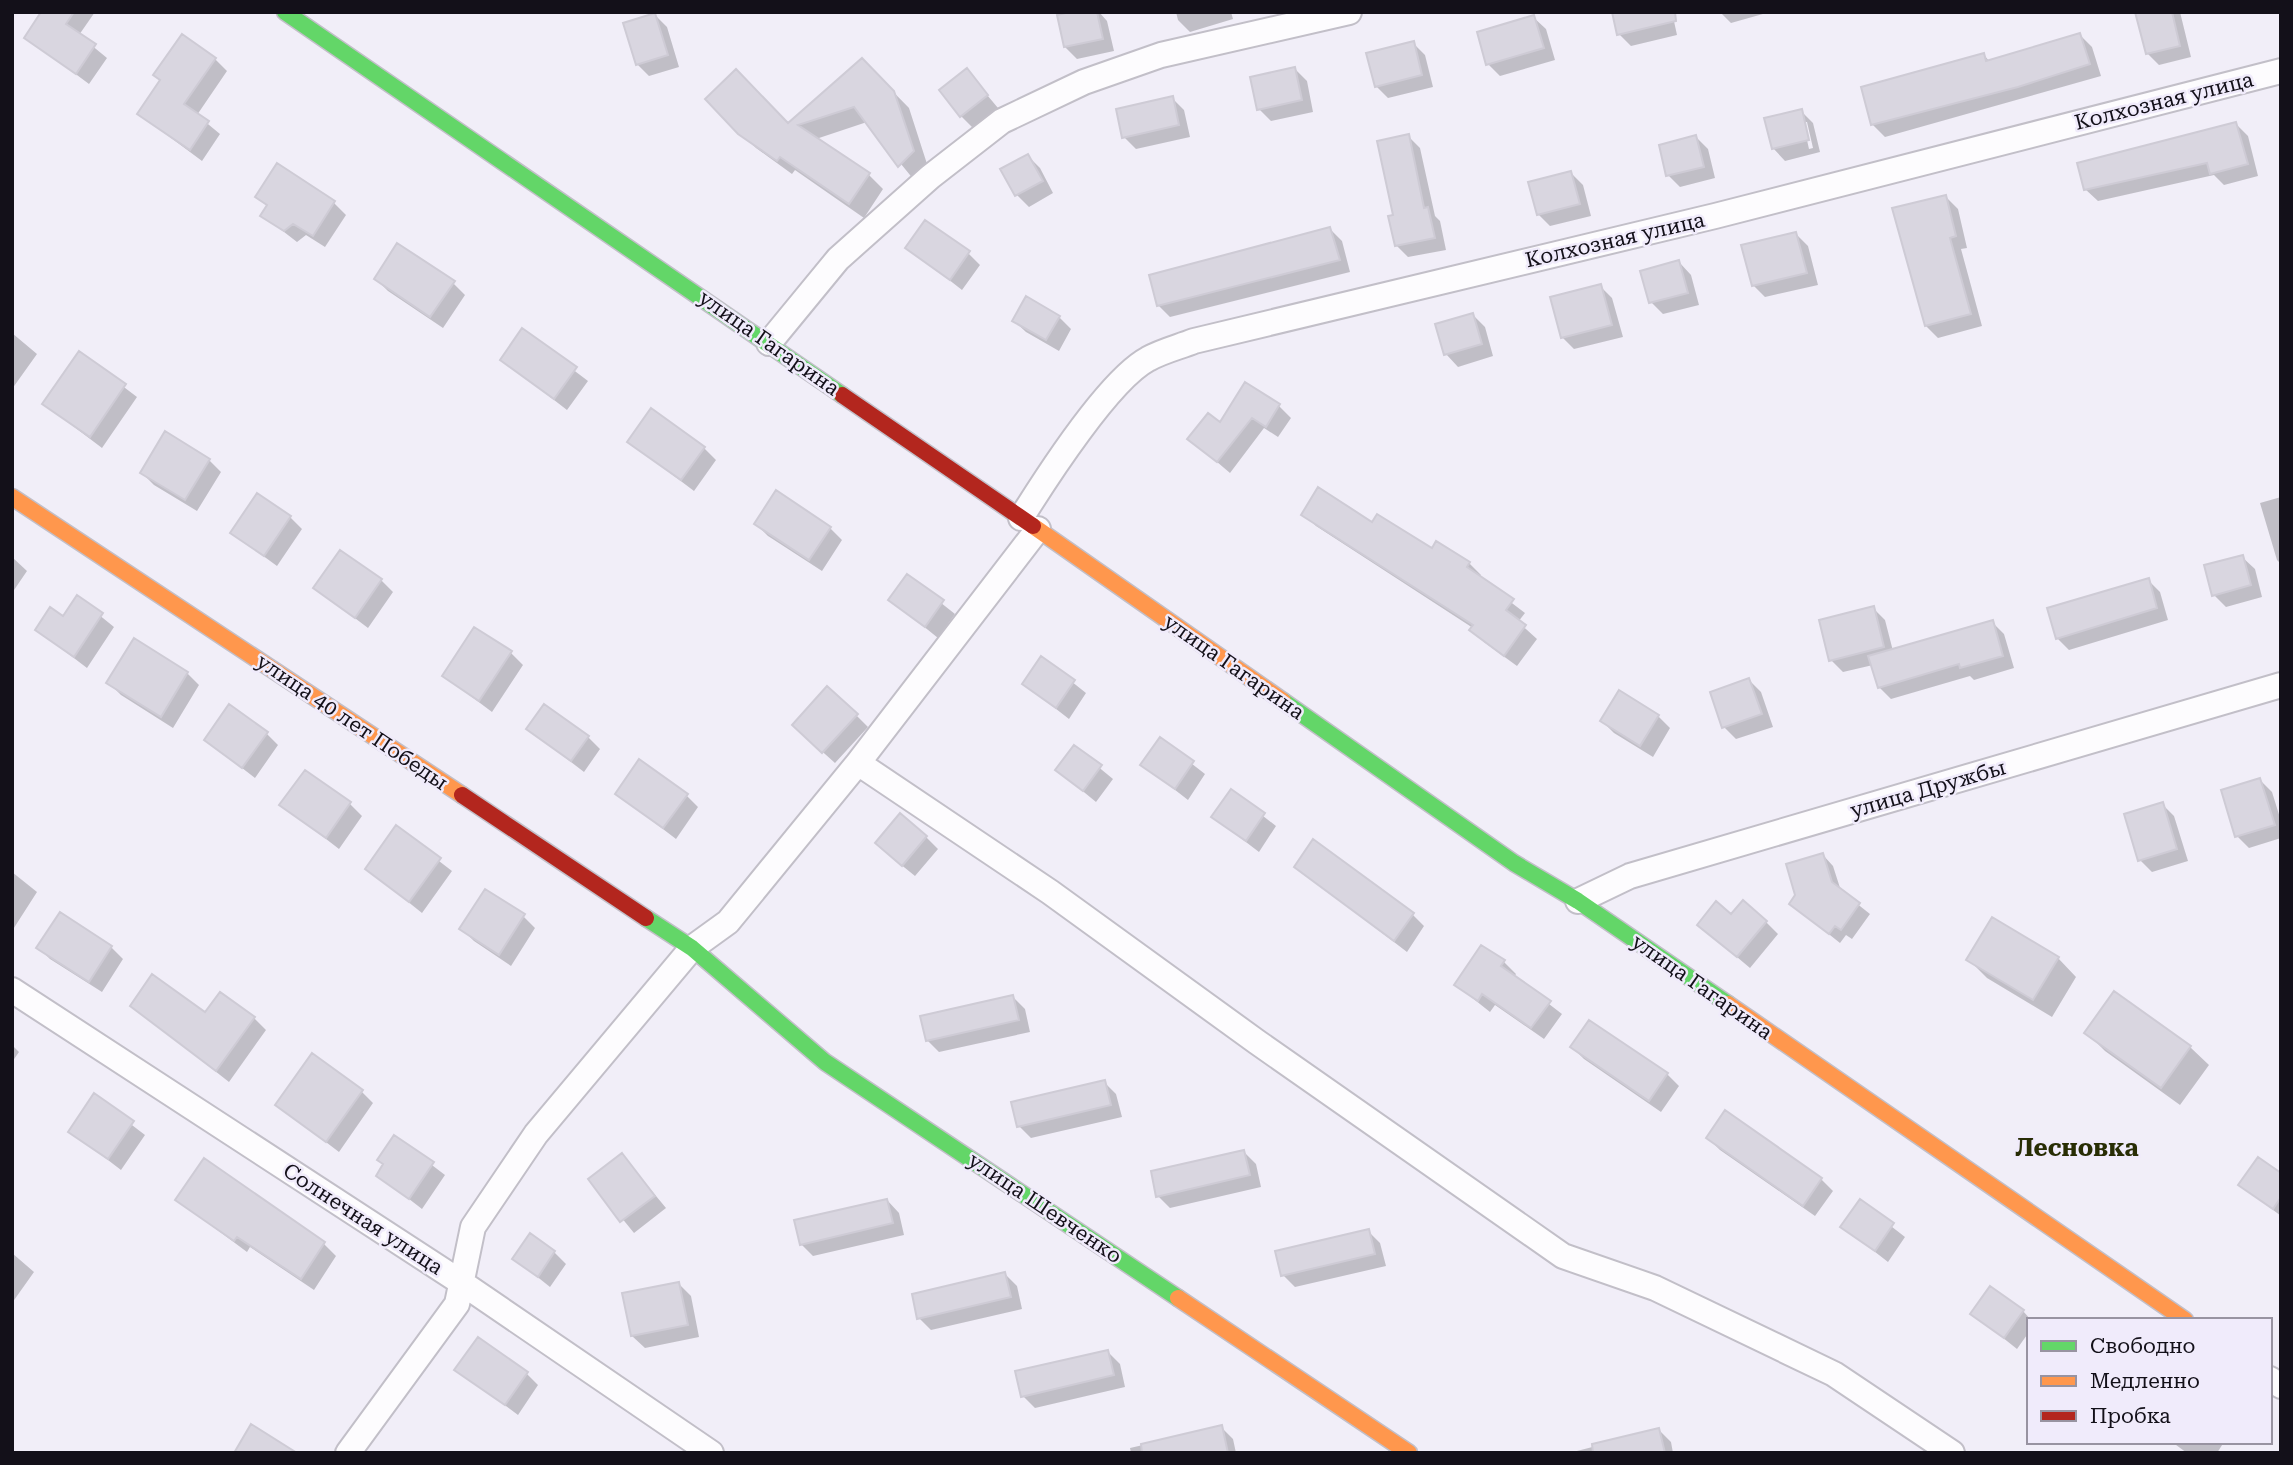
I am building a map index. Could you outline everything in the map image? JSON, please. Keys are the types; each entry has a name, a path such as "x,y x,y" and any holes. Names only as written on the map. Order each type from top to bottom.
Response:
{"street":[{"name":"улица Гагарина","path":"285,12 1030,523 1514,863 1578,901 2182,1318"},
{"path":"769,343 838,259 930,177 1002,121 1084,82 1161,55 1349,12"},
{"name":"Колхозная улица","path":"348,1453 457,1304 473,1227 536,1134 692,948 727,922 858,763 1030,523 1041,486 1120,380 1148,359 1194,341 1701,219 2281,71"},
{"name":"улица 40 лет Победы","path":"12,497 692,948"},
{"name":"улица Дружбы","path":"1578,901 1630,876 2281,685"},
{"path":"858,763 1050,892 1257,1042 1563,1256 1655,1288 1834,1374 1952,1453"},
{"name":"улица Шевченко","path":"692,948 825,1062 1409,1453"},
{"name":"Солнечная улица","path":"12,990 462,1283 710,1453"}],"building":[{"path":"41,12 74,12 66,24 96,44 76,74 24,38"},
{"path":"1097,12 1103,39 1064,47 1057,15"},
{"path":"1612,12 1675,12 1676,21 1617,35"},
{"path":"2135,12 2172,12 2180,46 2146,54"},
{"path":"655,13 668,55 636,65 623,23"},
{"path":"1534,15 1544,48 1486,65 1477,32"},
{"path":"2080,33 2090,64 2018,87 1871,125 1861,87 1984,53 1986,61"},
{"path":"182,34 216,58 184,104 209,121 190,150 137,114 160,80 153,75"},
{"path":"1414,41 1422,75 1375,87 1366,53"},
{"path":"862,58 894,91 914,151 898,167 854,107 798,125 870,173 849,204 780,157 777,161 738,134 705,99 736,69 788,123"},
{"path":"1295,67 1302,100 1257,110 1250,77"},
{"path":"967,68 988,95 960,117 939,90"},
{"path":"1173,96 1179,125 1122,138 1116,109"},
{"path":"1802,109 1809,140 1772,149 1764,118"},
{"path":"2236,122 2248,164 2210,174 2207,163 2084,190 2077,163"},
{"path":"1409,134 1424,208 1428,207 1435,238 1395,246 1388,216 1393,215 1377,141"},
{"path":"1696,135 1704,167 1666,176 1659,145"},
{"path":"1028,154 1043,181 1015,196 1000,169"},
{"path":"277,163 335,201 313,236 293,224 284,231 260,216 267,205 255,197"},
{"path":"1571,171 1580,204 1537,215 1528,182"},
{"path":"1946,195 1956,236 1950,238 1971,314 1925,326 1892,208"},
{"path":"925,220 970,251 950,280 905,248"},
{"path":"1330,227 1340,260 1157,306 1149,275"},
{"path":"1796,232 1807,273 1752,286 1741,245"},
{"path":"397,243 455,281 430,317 374,279"},
{"path":"1679,260 1688,293 1649,303 1640,271"},
{"path":"1601,284 1612,325 1561,338 1550,297"},
{"path":"1026,296 1060,316 1046,340 1012,321"},
{"path":"1473,313 1482,344 1444,355 1435,324"},
{"path":"522,328 577,367 554,399 500,360"},
{"path":"79,351 126,384 90,437 42,404"},
{"path":"1245,382 1280,404 1266,427 1252,418 1217,462 1187,439 1208,413 1220,422"},
{"path":"651,408 705,447 681,480 627,442"},
{"path":"165,431 210,459 185,500 140,473"},
{"path":"1318,487 1372,522 1377,514 1432,548 1436,541 1470,562 1467,567 1514,599 1506,610 1526,625 1504,656 1469,630 1473,625 1301,515"},
{"path":"776,490 831,527 809,560 754,524"},
{"path":"257,493 291,516 264,556 230,533"},
{"path":"340,550 382,579 355,618 313,588"},
{"path":"2243,555 2251,585 2212,596 2204,565"},
{"path":"907,574 944,600 925,627 888,600"},
{"path":"2149,578 2157,608 2056,639 2047,608"},
{"path":"77,595 103,613 74,657 35,630 50,607 63,616"},
{"path":"1874,606 1884,647 1829,661 1819,620"},
{"path":"1993,620 2003,656 1960,668 1959,664 1878,688 1868,656"},
{"path":"474,627 512,651 479,701 442,676"},
{"path":"134,638 188,672 161,717 106,683"},
{"path":"1041,656 1075,680 1056,708 1022,684"},
{"path":"1749,678 1762,714 1722,728 1710,692"},
{"path":"827,686 858,714 822,753 792,725"},
{"path":"1619,690 1659,715 1640,746 1600,721"},
{"path":"229,704 268,732 242,768 204,740"},
{"path":"544,704 589,736 571,761 526,729"},
{"path":"1160,737 1194,761 1175,789 1140,765"},
{"path":"1074,745 1102,765 1083,791 1055,770"},
{"path":"639,759 688,794 663,828 615,794"},
{"path":"305,770 351,802 326,838 279,805"},
{"path":"2260,778 2275,825 2235,837 2221,790"},
{"path":"1231,789 1265,813 1246,841 1211,817"},
{"path":"2163,802 2177,849 2138,861 2124,814"},
{"path":"900,813 927,836 902,866 875,843"},
{"path":"396,825 441,858 409,902 365,869"},
{"path":"1313,839 1414,913 1394,941 1294,867"},
{"path":"1823,853 1832,882 1860,903 1841,930 1835,926 1829,934 1789,904 1795,895 1786,864"},
{"path":"485,889 525,914 499,955 459,929"},
{"path":"1743,900 1767,921 1737,957 1697,925 1716,901 1731,914"},
{"path":"60,912 112,946 89,982 36,948"},
{"path":"1992,917 2059,957 2033,1000 1966,960"},
{"path":"1481,945 1505,960 1501,966 1551,1001 1531,1028 1482,994 1478,1001 1454,985"},
{"path":"152,974 205,1012 220,992 255,1017 216,1071 130,1006"},
{"path":"2114,991 2191,1046 2161,1088 2084,1033"},
{"path":"1013,995 1019,1020 926,1041 920,1016"},
{"path":"1589,1020 1668,1073 1649,1101 1570,1047"},
{"path":"312,1053 363,1090 326,1142 275,1105"},
{"path":"1105,1080 1111,1105 1017,1127 1011,1102"},
{"path":"94,1093 134,1121 108,1159 68,1132"},
{"path":"1725,1110 1822,1178 1803,1206 1706,1138"},
{"path":"394,1135 434,1162 409,1199 376,1176 383,1164 377,1160"},
{"path":"1244,1150 1250,1175 1156,1197 1151,1171"},
{"path":"622,1153 655,1196 620,1222 588,1179"},
{"path":"2258,1157 2281,1173 2281,1197 2273,1209 2238,1185"},
{"path":"204,1158 325,1242 301,1279 237,1237 234,1241 175,1200"},
{"path":"887,1199 893,1223 800,1245 794,1220"},
{"path":"1860,1199 1894,1223 1875,1251 1840,1227"},
{"path":"1369,1229 1375,1254 1281,1276 1275,1251"},
{"path":"530,1233 555,1251 538,1277 512,1259"},
{"path":"1005,1272 1011,1297 917,1319 912,1294"},
{"path":"679,1282 688,1325 631,1336 622,1293"},
{"path":"1990,1286 2024,1310 2004,1338 1970,1314"},
{"path":"478,1337 528,1372 505,1405 454,1370"},
{"path":"1108,1350 1114,1375 1021,1397 1015,1371"},
{"path":"251,1424 297,1453 234,1453"},
{"path":"1222,1425 1228,1453 1142,1453 1141,1444"},
{"path":"1659,1428 1665,1453 1593,1453 1592,1444"}],"traffic: fast":[{"path":"285,12 842,395"},
{"path":"1283,701 1514,863 1578,901 1728,1004"},
{"path":"646,918 692,948 825,1062 1178,1298"}],"traffic: slow":[{"path":"12,497 462,795"},
{"path":"1033,526 1283,701"},
{"path":"1728,1004 2182,1318"},
{"path":"1178,1298 1409,1453"}],"traffic: jam":[{"path":"842,395 1033,526"},
{"path":"462,795 646,918"}],"district":[{"name":"Лесновка","path":"2077,1148"}]}
